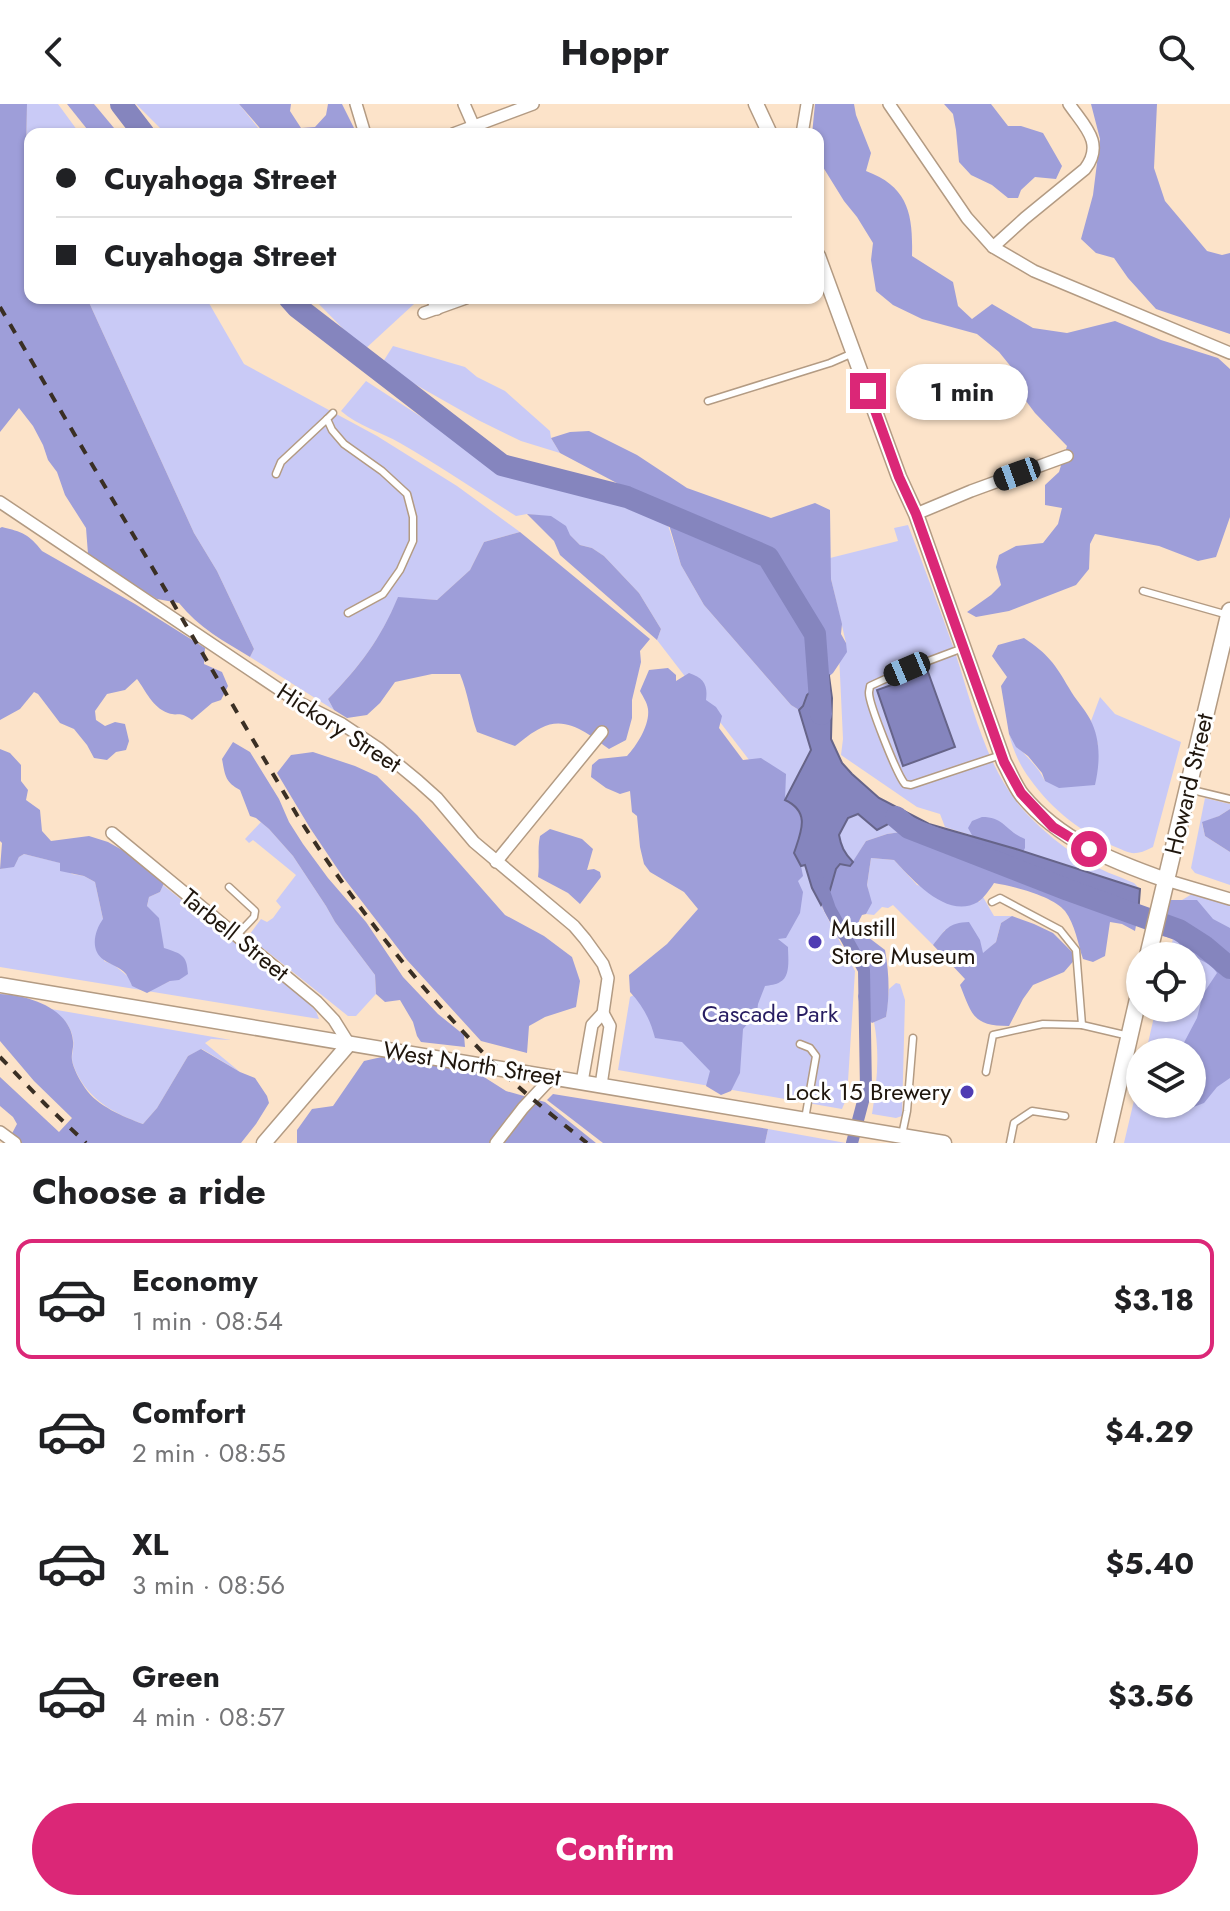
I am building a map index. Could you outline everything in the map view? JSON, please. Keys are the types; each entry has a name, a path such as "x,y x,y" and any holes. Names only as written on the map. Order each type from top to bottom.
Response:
{"main road":[{"name":"Howard Street","path":"1151,942 1230,613"},
{"path":"1105,1143 1132,1022"}],"street":[{"path":"356,104 363,128"},
{"path":"464,104 474,127"},
{"path":"471,128 533,104"},
{"path":"756,104 767,128"},
{"path":"803,128 807,104"},
{"path":"889,104 967,218 993,247 1034,271 1230,353"},
{"path":"993,247 1085,169 1095,155 1089,134 1069,104"},
{"path":"824,273 899,477 916,514 1001,755 1021,793 1053,827 1089,849 1166,880 1230,899"},
{"path":"424,313 434,304"},
{"path":"916,514 1067,456"},
{"name":"Hickory Street","path":"0,502 298,702 342,724 378,748 437,798 474,842 496,862 574,926 596,952 608,978 603,1013 592,1025 582,1082"},
{"path":"496,862 602,732"},
{"name":"Tarbell Street","path":"112,833 317,1002 334,1020 349,1044"},
{"name":"West North Street","path":"0,985 944,1143"},
{"name":"Hickory Street","path":"601,1085 610,1026 603,1013"},
{"path":"264,1143 349,1044"},
{"path":"496,1143 553,1076"},
{"path":"0,1132 15,1143"}],"lane":[{"path":"708,401 853,353"},
{"path":"276,474 281,462 330,416 332,430 344,444 407,494 413,517 413,541 400,570 383,594 348,613"},
{"path":"1143,591 1230,613"},
{"path":"963,648 870,686 868,694 897,772 905,784 911,785 1001,755"},
{"path":"1188,789 1230,799"},
{"path":"229,887 255,911 236,936"},
{"path":"992,902 1000,898 1060,930 1076,950 1082,1025"},
{"path":"986,1072 993,1035 1043,1024 1082,1025 1129,1036"},
{"path":"902,1135 913,1038"},
{"path":"800,1044 810,1048 816,1056 805,1119"},
{"path":"1010,1143 1014,1123 1032,1111 1065,1116"}],"green space":[{"path":"27,104 58,104 76,128 27,128"},
{"path":"136,104 239,104 258,128 160,128"},
{"path":"90,304 209,304 244,364 377,436 457,486 520,532 484,542 470,570 437,600 398,598 368,652 328,699 334,710 250,657 254,649 217,571 194,533"},
{"path":"319,304 414,304 364,350"},
{"path":"393,346 465,367 477,377 505,391 550,431 560,453 521,441 478,420 381,365"},
{"path":"366,381 497,463 494,459 502,465 627,497 664,513 681,565 704,605 791,705 799,710 811,750 785,800 785,774 753,765 657,640 661,629 639,593 604,556 580,545 551,517 516,516 415,452 341,411"},
{"path":"908,525 955,652 982,737 1013,797 1033,820 1069,850 1140,889 945,827 940,814 917,807 841,755 839,654 846,651 846,643 831,579 830,558 898,541 894,528"},
{"path":"1100,697 1115,714 1181,742 1153,847 1140,852 1129,852 1105,842 1058,811 1026,774 1009,734 1045,781 1098,745 1091,721"},
{"name":"Cascade Park","path":"747,772 805,865 812,888 855,971 847,1097 842,1109 618,1070 630,997 794,908"},
{"path":"1205,798 1230,804 1230,809 1202,823 1205,836 1230,852 1230,885 1195,873 1191,868"},
{"path":"859,814 877,830 890,823 915,830 866,841 853,862 843,849 839,835 848,818"},
{"path":"261,822 293,856 335,922 375,975 376,994 356,1016 348,1016 253,943 250,934 261,919 267,922 273,918 281,907 276,901 296,875 253,840 249,843 245,839"},
{"path":"24,854 61,863 72,874 95,882 103,919 104,961 114,965 145,991 0,967 0,869 14,866"},
{"path":"871,858 894,860 917,885 979,902 983,897 994,916 1012,916 1001,923 996,942 983,954 945,930 933,945 893,905 882,907 874,915 866,914 871,903 867,885"},
{"path":"163,885 301,996 316,1011 319,1019 149,991 170,981 162,940 147,906 149,897 160,892"},
{"path":"1192,894 1230,904 1230,1143 1124,1143 1130,1118 1206,1118 1206,1038 1149,1038 1153,1022 1206,1022 1206,942 1172,942 1182,900"},
{"path":"896,983 900,984 905,1000 902,1116 896,1118 872,1114 877,1068 874,1022 886,1017 889,989"},
{"path":"51,1009 231,1040 211,1039 205,1043 240,1072 202,1049 188,1056 157,1108 143,1124 110,1109 84,1086 72,1061 70,1030"},
{"path":"768,1129 846,1143 765,1143"}],"shaded area":[{"path":"0,104 27,104 27,128 24,128 24,304 90,304 194,533 217,571 254,649 250,657 203,627 179,603 157,599 88,554 86,528 65,495 57,472 48,460 33,426 19,408 0,432"},
{"path":"67,104 94,104 114,128 86,128"},
{"path":"239,104 291,104 290,111 301,128 260,128"},
{"path":"328,104 342,104 354,128 301,128 315,127 326,115"},
{"path":"815,104 854,104 871,153 866,171 891,185 906,204 912,256 953,282 958,306 972,319 992,304 1033,328 1067,333 1115,321 1218,358 1230,369 1230,517 1216,557 1198,561 1159,546 1095,534 1090,544 1089,569 1076,585 1009,611 976,617 967,612 1001,585 996,567 999,555 1016,546 1043,543 1058,524 1062,508 1045,505 1045,485 1059,472 1067,446 1020,393 1012,368 999,352 977,334 922,319 893,305 876,291 871,260 873,243 824,169 824,128 813,128"},
{"path":"944,104 991,104 1008,126 1021,126 1043,133 1062,166 1056,179 1035,177 1021,190 1018,198 1008,198 992,185 971,175 959,162 953,114"},
{"path":"1091,104 1157,104 1154,168 1165,201 1207,251 1222,255 1230,253 1230,334 1156,309 1114,258 1096,253 1081,239 1093,195 1100,139"},
{"path":"589,431 637,455 687,488 771,518 815,503 830,510 831,579 847,652 833,673 807,695 799,710 791,705 704,605 681,565 664,508 560,453 551,438 570,432"},
{"path":"527,514 551,516 566,526 580,545 604,556 639,593 661,629 657,640 560,555 554,541"},
{"path":"2,527 25,534 42,551 205,648 204,664 222,672 228,686 221,700 212,703 192,720 158,707 137,679 125,690 107,694 95,711 96,720 105,726 115,722 125,724 129,741 126,750 116,752 107,760 94,758 74,729 60,723 34,692 20,709 0,720"},
{"path":"520,532 650,639 640,651 641,662 626,740 609,749 577,728 560,723 538,730 515,746 477,732 460,674 432,674 395,682 367,715 347,718 334,710 328,699 368,652 398,597 437,600 470,570 484,542"},
{"path":"1024,638 1050,660 1090,719 1098,752 1095,785 1059,788 1045,781 1042,773 1016,747 1009,734 1001,686 1007,677 992,656 998,645"},
{"path":"668,668 676,675 676,681 689,673 701,680 706,690 706,700 722,716 719,728 743,760 761,758 786,774 785,800 798,811 802,823 794,853 803,876 798,881 803,892 800,913 786,938 778,939 788,947 787,971 780,982 765,986 757,1013 743,1029 740,1073 731,1091 721,1095 706,1086 710,1071 682,1042 655,1038 646,1013 630,992 629,975 667,944 698,909 684,892 650,872 644,864 630,791 620,794 591,777 592,765 599,759 627,756 635,746 648,715 647,704 640,691 649,670"},
{"path":"928,672 955,747 903,766 877,690"},
{"path":"829,676 831,739 842,763 879,798 929,824 1140,889 1138,915 910,828 890,823 877,830 858,814 848,818 839,835 843,849 853,862 850,866 840,864 836,869 830,890 821,905 805,865 801,866 794,853 801,830 801,817 798,810 785,800 811,750 799,710 807,695"},
{"path":"233,742 250,752 303,844 366,922 403,977 438,1014 464,1035 465,1047 421,1042 400,1000 385,1002 376,994 375,975 335,922 293,856 269,829 250,816 240,790 226,778 222,759"},
{"path":"0,749 10,753 21,765 21,781 28,790 26,800 40,810 42,831 51,841 89,836 147,858 159,864 168,874 160,892 149,897 147,906 159,918 164,948 182,956 188,974 147,993 132,986 124,972 96,951 96,934 103,919 95,882 84,876 60,871 60,863 24,854 14,867 0,869"},
{"path":"313,752 377,776 417,815 505,915 544,936 572,957 580,981 576,1007 529,1026 527,1053 481,1041 407,960 343,877 277,773 291,755"},
{"path":"1230,809 1230,852 1205,836 1202,822"},
{"path":"982,817 996,819 1025,839 1021,856 973,837 968,828 972,821"},
{"path":"550,829 582,839 593,849 587,870 600,872 601,877 580,904 568,893 538,877 540,836"},
{"path":"915,830 1138,915 1135,931 1110,922 1105,956 1093,962 1083,959 1074,928 1065,911 1042,896 994,883 978,902 954,906 932,895 894,860 871,858 867,885 872,903 853,933 839,939 821,905 830,890 836,869 840,864 850,866 866,841"},
{"path":"1161,900 1197,900 1213,919 1230,928 1230,1078 1206,1101 1206,1038 1186,1038 1195,1022 1206,1022 1206,990 1217,973 1206,963 1206,942 1178,942 1153,934"},
{"path":"1012,916 1053,933 1077,957 1064,972 1033,985 1009,1026 988,1024 971,1011 960,985 965,979 933,945 948,928 969,922 980,940 983,953 996,942 1001,923"},
{"path":"864,934 885,950 887,967 886,1017 872,1023 861,1012 858,996 862,985 849,949 852,938"},
{"path":"0,994 23,997 56,1012 70,1030 73,1063 85,1088 104,1105 143,1124 157,1108 188,1056 201,1049 255,1078 269,1103 241,1143 7,1143 17,1124 0,1106 0,1077 59,1132 72,1118 34,1081 0,1041"},
{"path":"386,1056 473,1070 506,1091 545,1102 596,1143 297,1143 297,1130 312,1109 333,1106 364,1061"},
{"path":"553,1094 768,1129 765,1143 603,1143 547,1100"}],"waterway":[{"path":"121,104 139,128"},
{"path":"294,304 502,465 627,497 768,557 815,634 821,714"},
{"path":"896,817 909,828 1179,930 1230,968"},
{"path":"821,883 830,909 864,970 866,1090 852,1143"}],"railway":[{"path":"0,307 297,815 342,882 390,947 470,1039 520,1088 587,1143"},
{"path":"0,1057 86,1143"}],"place":[{"name":"Mustill Store Museum","path":"815,942"},
{"name":"Lock 15 Brewery","path":"967,1092"}],"route":[{"path":"868,391 916,514 1004,762 1021,793 1053,827 1089,849"}]}
